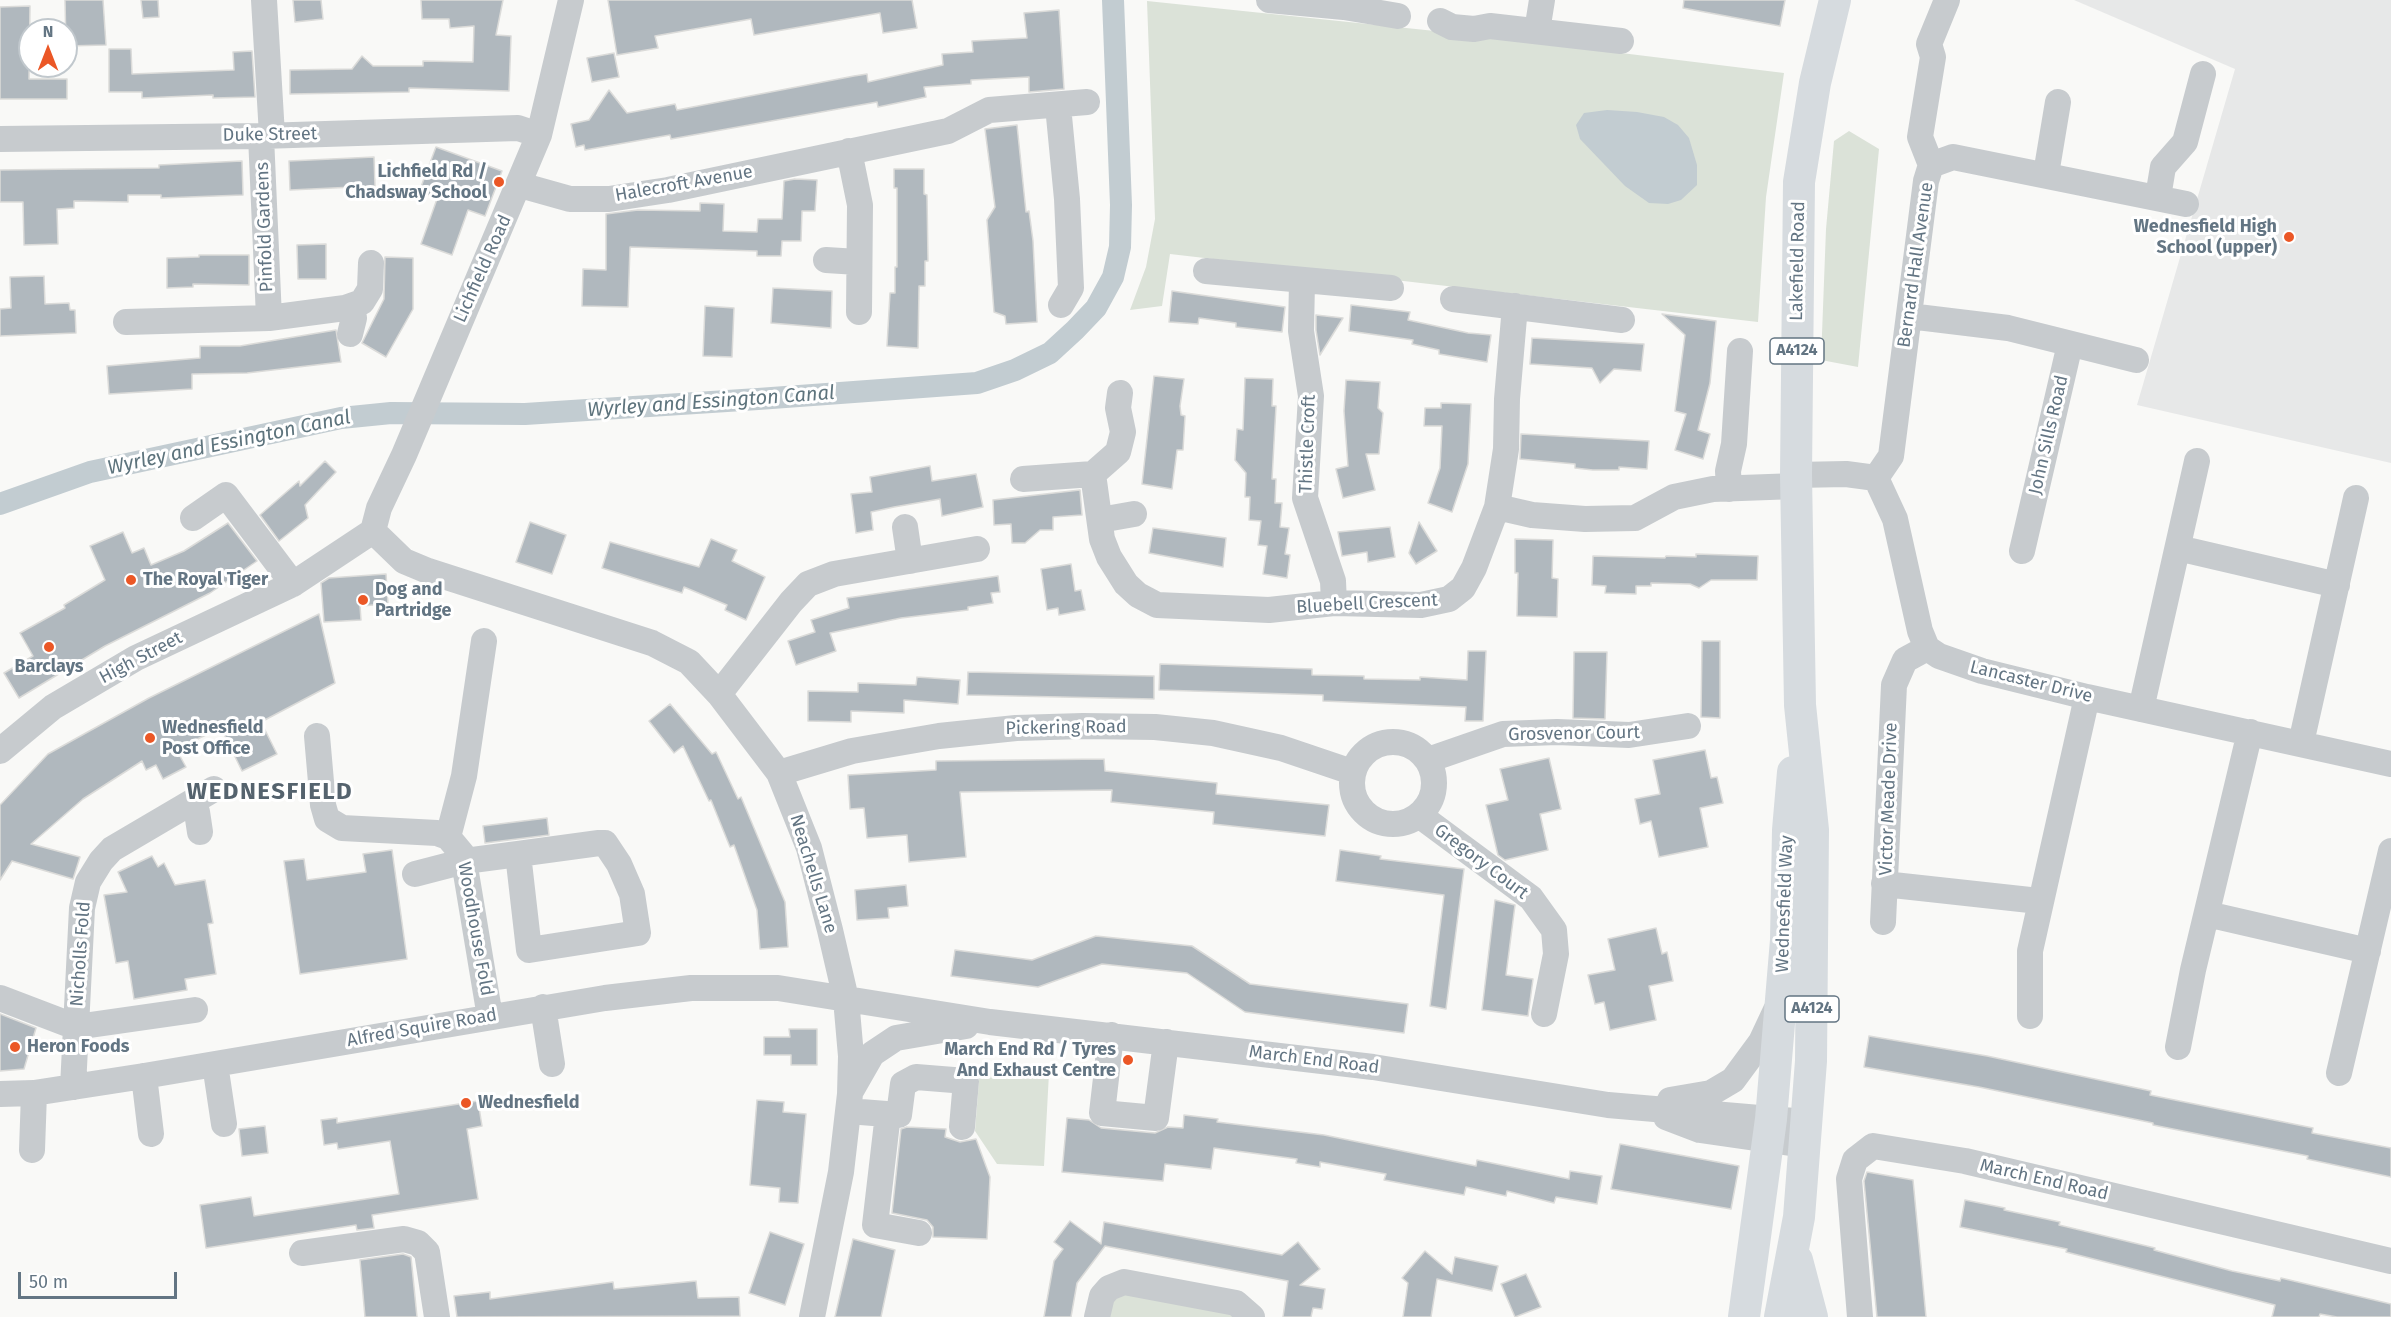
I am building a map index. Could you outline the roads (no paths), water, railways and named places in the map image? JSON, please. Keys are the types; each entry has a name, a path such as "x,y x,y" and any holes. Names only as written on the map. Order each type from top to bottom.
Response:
{"main road":[{"name":"Lakefield Road","path":"1800,705 1797,481 1799,182 1815,83 1835,0"},
{"name":"Wednesfield Way","path":"1765,1315 1769,1130 1786,940 1788,830 1800,705"},
{"name":"A4124","path":"1765,1315 1794,1244 1811,1061 1813,830 1800,705"},
{"path":"1794,1244 1804,1294 1812,1317"}],"street":[{"name":"Pinfold Gardens","path":"264,0 268,318"},
{"name":"Lichfield Road","path":"374,531 379,508 520,185 539,135 572,0"},
{"path":"1269,0 1308,4 1344,4 1390,15"},
{"path":"1537,31 1542,0"},
{"path":"1931,165 1920,137 1933,57 1929,45 1947,0"},
{"path":"1440,21 1452,27 1474,29 1490,27 1621,41"},
{"path":"2158,197 2163,167 2185,142 2203,74"},
{"name":"Halecroft Avenue","path":"520,185 570,200 609,199 668,190 948,131 989,111 1087,102"},
{"path":"2048,163 2058,102"},
{"path":"1058,106 1067,200 1071,288 1061,305"},
{"name":"Duke Street","path":"0,139 267,136 518,128 539,135"},
{"path":"849,152 860,206 859,312"},
{"name":"Bernard Hall Avenue","path":"1876,478 1891,456 1926,182 1931,165 1953,157 2048,163 2186,204"},
{"path":"826,260 858,262"},
{"path":"350,334 354,318 345,308 362,302 370,289 371,263"},
{"path":"1206,271 1344,286 1361,284 1391,288"},
{"name":"Thistle Croft","path":"1302,282 1301,331 1311,396 1305,498 1333,581 1334,603"},
{"path":"1453,299 1622,320"},
{"name":"Bluebell Crescent","path":"1093,474 1102,539 1114,568 1138,595 1157,605 1269,610 1334,603 1421,605 1449,599 1463,588 1474,568 1497,507 1506,449 1507,399 1515,306"},
{"name":"Pinfold Gardens","path":"126,322 152,333 345,308"},
{"path":"1909,316 2008,328 2136,360"},
{"name":"John Sills Road","path":"2022,551 2016,522 2070,344"},
{"path":"1729,489 1728,471 1734,444 1740,351"},
{"path":"1023,479 1093,474 1118,452 1123,432 1118,408 1120,393"},
{"path":"2141,708 2197,461"},
{"path":"1497,507 1532,515 1585,519 1635,518 1674,497 1846,474 1876,478 1895,519 1920,631 1927,648"},
{"path":"193,518 226,495 293,584"},
{"path":"2301,743 2356,498"},
{"path":"1100,520 1134,514"},
{"path":"905,527 910,561"},
{"name":"High Street","path":"0,751 52,707 136,658 293,584 374,531"},
{"name":"Neachells Lane","path":"374,531 404,561 428,571 652,643 689,662 719,694 779,773 809,848 846,999 851,1056 849,1103 841,1172 812,1317"},
{"path":"2178,548 2337,585"},
{"path":"719,694 791,602 808,584 834,574 977,549"},
{"path":"317,736 323,805 327,819 342,828 425,831 448,837 464,776 484,641"},
{"name":"Lancaster Drive","path":"1927,648 1939,656 1982,671 2087,697 2391,764"},
{"name":"Victor Meade Drive","path":"1927,648 1905,660 1894,685 1884,884 2039,901"},
{"path":"2030,1016 2030,951 2039,901 2087,697"},
{"name":"Pickering Road","path":"779,773 852,751 939,736 1016,728 1083,726 1155,727 1213,733 1281,748 1352,772"},
{"name":"Grosvenor Court","path":"1428,760 1503,734 1557,732 1629,735 1688,726"},
{"path":"2178,1047 2193,970 2250,732"},
{"path":"1385,742 1409,744 1428,760 1435,783 1427,807 1419,816 1406,822 1392,824 1378,822 1366,814 1357,803 1352,790 1352,772 1363,754 1385,742"},
{"name":"Nicholls Fold","path":"73,1087 82,908 94,870 112,849 214,789"},
{"path":"192,803 197,812 200,832"},
{"name":"Gregory Court","path":"1419,816 1531,898 1554,930 1556,954 1544,1014"},
{"name":"Woodhouse Fold","path":"448,837 465,861 489,1017"},
{"path":"415,874 465,861 518,854 604,843 619,864 632,894 638,933 529,950 518,854"},
{"path":"2339,1073 2360,985 2377,939 2391,851"},
{"path":"1883,922 1884,884"},
{"path":"2207,914 2377,939"},
{"name":"Alfred Squire Road","path":"0,1094 34,1093 543,1007 691,988 778,988 846,999"},
{"path":"0,998 75,1027 195,1010"},
{"name":"March End Road","path":"846,999 990,1022 1373,1067 1608,1105 1638,1106 1711,1093 1733,1080 1761,1042 1779,1005"},
{"path":"543,1007 552,1064"},
{"name":"March End Road","path":"849,1103 858,1076 872,1054 896,1038 990,1022"},
{"path":"1111,1035 1102,1113 1156,1118 1166,1042"},
{"path":"215,1064 224,1124"},
{"path":"144,1076 151,1134"},
{"path":"849,1103 898,1115 900,1090 908,1080 916,1077 966,1081 962,1127"},
{"path":"32,1150 34,1093"},
{"path":"1638,1106 1700,1130 1769,1130 1805,1134"},
{"path":"888,1114 875,1225 919,1233"},
{"name":"March End Road","path":"1860,1317 1849,1179 1855,1160 1861,1153 1873,1146 1897,1154 2391,1262"},
{"path":"302,1253 404,1239 417,1243 427,1252 437,1317"},
{"path":"1097,1317 1102,1296 1109,1288 1125,1282 1236,1303 1252,1317"}],"waterway":[{"name":"Wyrley and Essington Canal","path":"0,504 90,472 341,418 391,413 525,414 758,399 977,383 1015,370 1050,353 1075,330 1096,308 1113,277 1120,247 1121,205 1113,0"}],"place":[{"name":"Lichfield Rd / Chadsway School","path":"499,182"},
{"name":"Wednesfield High School (upper)","path":"2289,237"},
{"name":"The Royal Tiger","path":"131,580"},
{"name":"Dog and Partridge","path":"363,600"},
{"name":"Barclays","path":"49,647"},
{"name":"Wednesfield Post Office","path":"150,738"},
{"name":"Heron Foods","path":"15,1047"},
{"name":"March End Rd / Tyres And Exhaust Centre","path":"1128,1060"},
{"name":"Wednesfield","path":"466,1103"}],"district":[{"name":"WEDNESFIELD","path":"270,792"}]}
